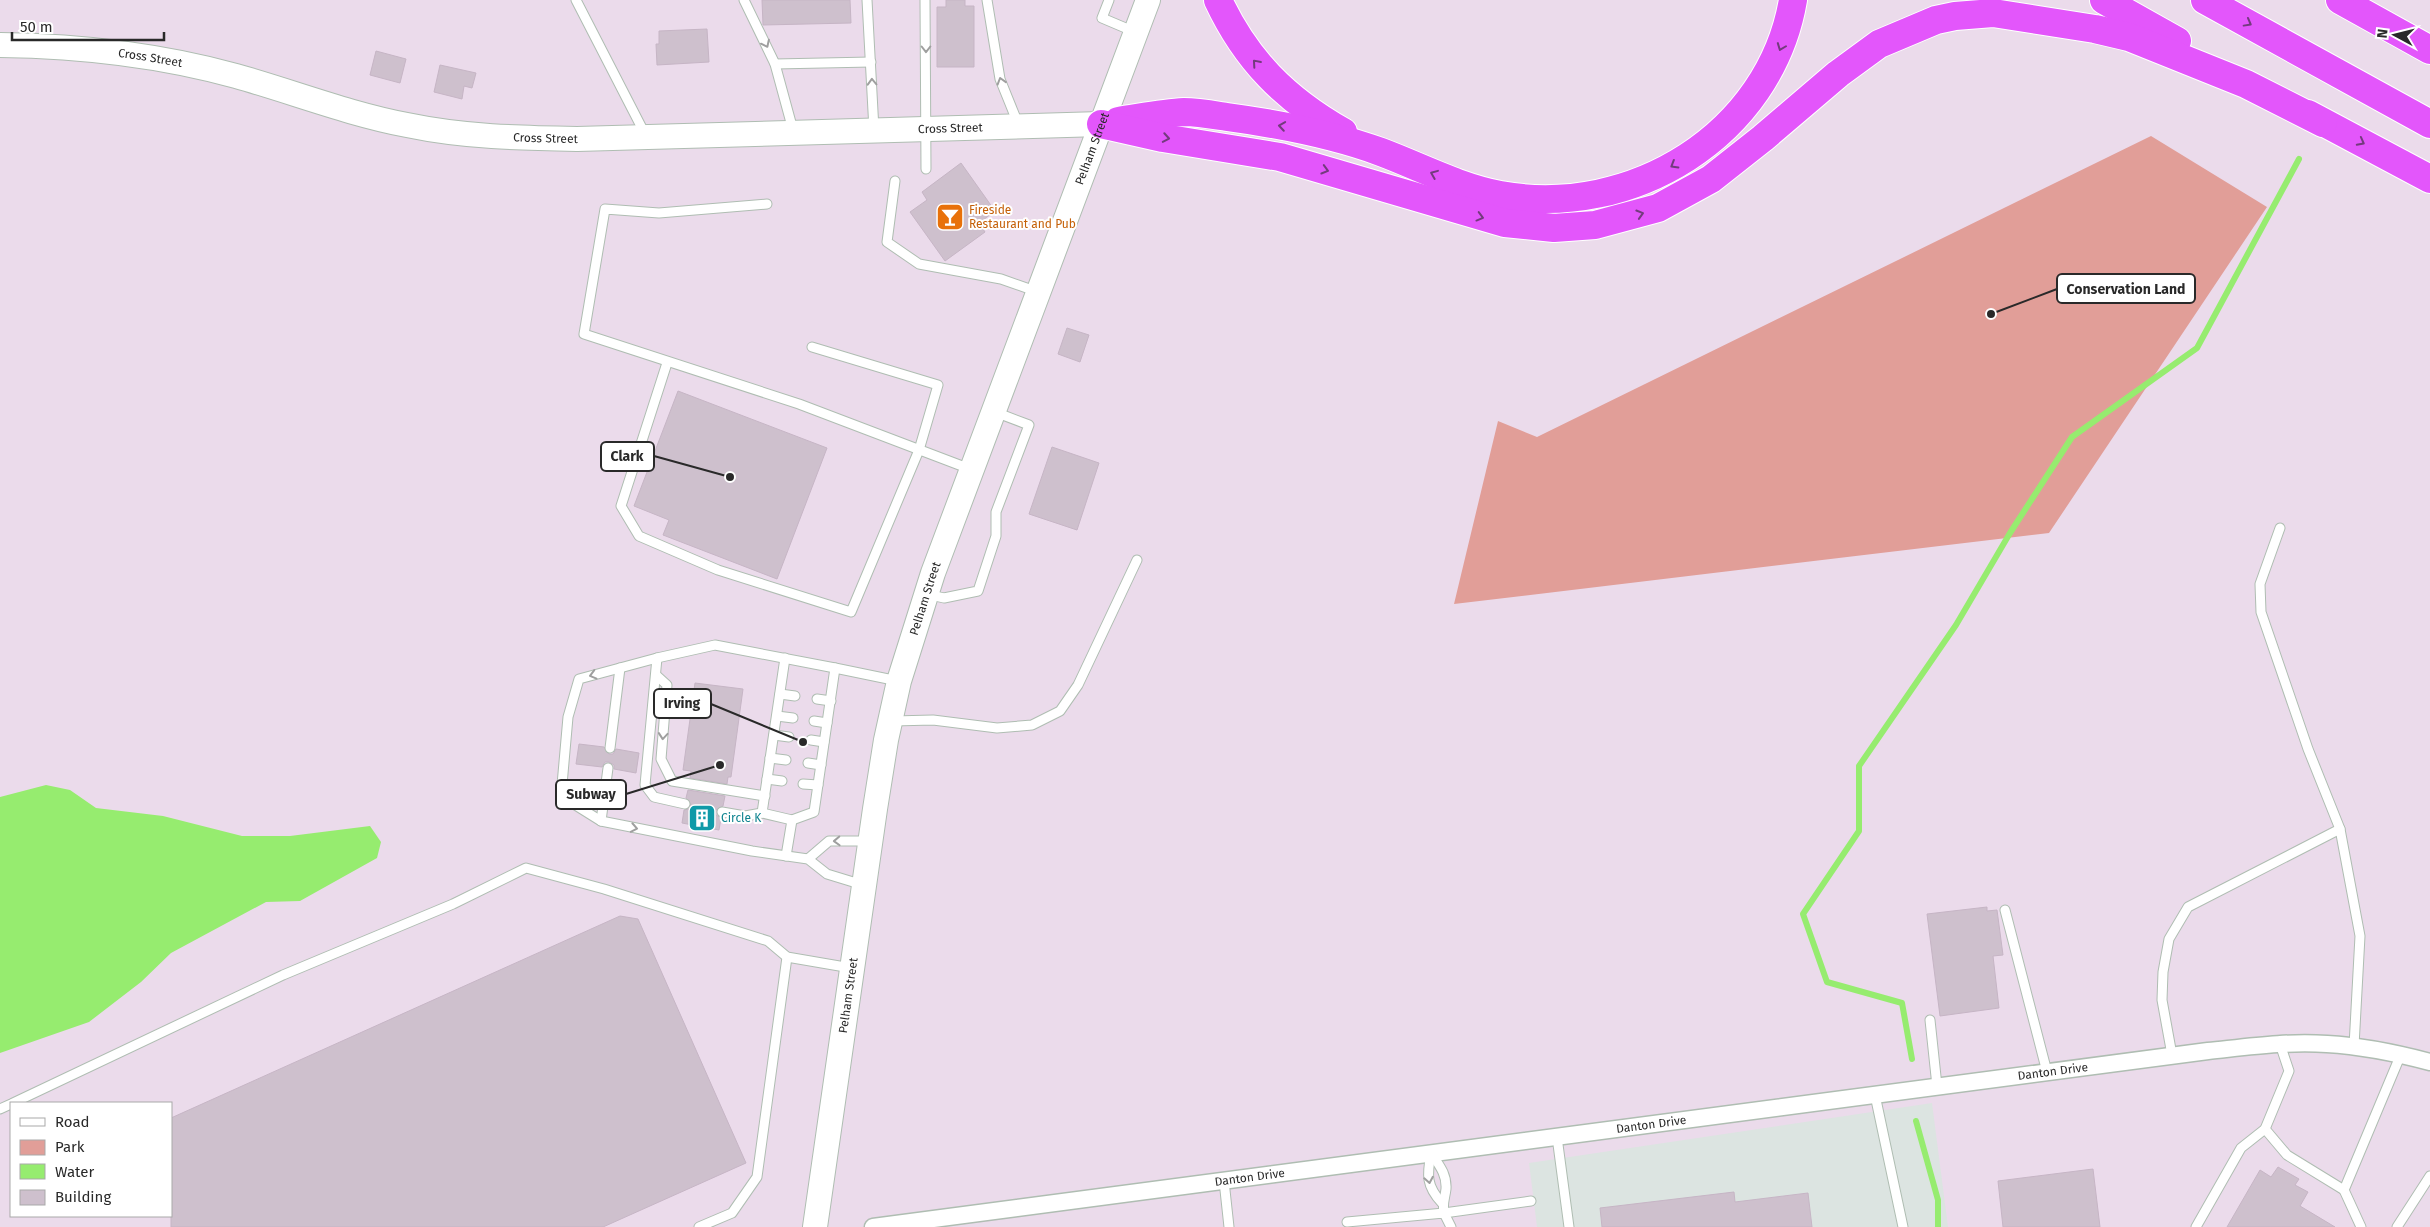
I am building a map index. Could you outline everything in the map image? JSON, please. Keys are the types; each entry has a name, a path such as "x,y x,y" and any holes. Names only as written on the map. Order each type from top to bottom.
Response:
{"highway":[{"path":"1218,0 1239,41 1263,71 1281,88 1304,108 1380,152"},
{"path":"1101,124 1185,112 1292,127 1380,152 1473,188 1528,198 1585,196 1640,182 1666,170 1714,138 1753,97 1769,73 1781,49 1794,0"},
{"path":"2104,0 2323,123"},
{"path":"2205,0 2430,124"},
{"path":"2340,0 2430,50"},
{"path":"1101,124 1163,138 1280,157 1505,223 1554,228 1595,225 1658,208 1711,179 1764,138 1838,74 1879,44 1936,20 1955,16 1993,13 2096,29 2128,37 2246,84 2430,179"}],"street":[{"name":"Pelham Street","path":"815,1227 852,968 890,721 898,681 970,469 1148,0"},
{"name":"Cross Street","path":"0,45 86,49 164,60 235,76 378,119 443,132 519,138 647,137 1101,124"},
{"name":"Danton Drive","path":"873,1227 2172,1055 2280,1044 2326,1043 2401,1054 2430,1062"}],"lane":[{"path":"576,0 647,137"},
{"path":"744,0 775,64 793,132"},
{"path":"867,0 874,130"},
{"path":"926,0 926,169"},
{"path":"987,0 1000,80 1019,126"},
{"path":"1109,0 1102,18 1136,32"},
{"path":"775,64 871,62"},
{"path":"895,181 887,242 919,264 1001,279 1038,292"},
{"path":"766,204 659,213 605,209 584,334 667,363 798,404 970,469"},
{"path":"667,363 621,506 639,536 718,570 851,612 919,450 938,385 812,347"},
{"path":"926,594 944,598 978,592 996,536 996,512 1029,425 993,411"},
{"path":"2280,528 2260,584 2261,612 2308,749 2340,828 2360,936 2354,1046"},
{"path":"890,721 933,720 997,728 1032,725 1060,711 1078,685 1137,560"},
{"path":"866,885 827,874 808,859 752,852 601,821 560,796 568,717 579,679 715,645 898,681"},
{"path":"657,658 645,784 654,797 685,804"},
{"path":"762,812 785,658"},
{"path":"610,748 620,668"},
{"path":"722,812 745,816 762,812 792,820 814,812 835,668"},
{"path":"656,675 667,686 661,759 672,781 765,796"},
{"path":"780,694 795,696"},
{"path":"817,699 831,701"},
{"path":"777,716 793,718"},
{"path":"814,721 827,723"},
{"path":"774,735 789,737"},
{"path":"811,740 824,742"},
{"path":"770,758 786,760"},
{"path":"808,763 821,765"},
{"path":"601,821 608,768"},
{"path":"768,779 782,781"},
{"path":"803,784 818,785"},
{"path":"786,856 792,820"},
{"path":"2172,1055 2162,1000 2163,972 2168,939 2188,908 2340,828"},
{"path":"808,859 829,841 872,841"},
{"path":"16,1102 283,975 453,904 526,868 604,889 768,941 787,957 852,968"},
{"path":"2005,910 2047,1072"},
{"path":"699,1227 732,1213 757,1177 787,957"},
{"path":"1930,1020 1937,1086"},
{"path":"2196,1227 2241,1148 2265,1129 2289,1071 2280,1044"},
{"path":"2344,1190 2401,1054"},
{"path":"1875,1095 1903,1227"},
{"path":"2265,1129 2287,1155 2344,1190 2360,1227"},
{"path":"1557,1136 1569,1227"},
{"path":"1431,1153 1443,1170 1446,1189 1443,1208"},
{"path":"1431,1153 1428,1172 1431,1192 1443,1208 1451,1227"},
{"path":"2397,1227 2430,1176"},
{"path":"1224,1181 1229,1227"},
{"path":"1347,1222 1443,1208 1531,1201"}],"shaded area":[{"path":"1932,1103 1948,1227 1537,1227 1529,1163"}],"green space":[{"path":"2151,136 2267,207 2049,533 1454,604 1498,421 1537,437"}],"water":[{"path":"46,785 70,790 96,808 163,816 242,836 290,836 370,826 381,842 377,858 300,901 266,902 171,953 141,982 89,1022 0,1053 0,797"}],"building":[{"path":"762,0 850,0 851,23 763,25"},
{"path":"946,0 965,0 965,6 974,6 974,67 937,67 937,7 946,7"},
{"path":"707,29 709,62 657,65 656,44 659,44 659,31"},
{"path":"376,51 406,59 400,83 370,75"},
{"path":"440,65 476,73 472,88 464,86 462,99 434,92"},
{"name":"Fireside Restaurant and Pub","path":"961,163 995,211 979,223 985,232 945,261 910,212 927,200 922,192"},
{"path":"1067,328 1089,335 1080,362 1058,354"},
{"path":"678,391 827,448 777,579 663,535 669,520 634,506"},
{"path":"1052,447 1099,463 1077,530 1029,514"},
{"name":"Circle K","path":"695,683 743,689 731,777 728,777 727,784 690,778 691,771 683,770"},
{"path":"579,744 604,747 609,754 613,754 616,749 639,753 636,773 614,769 614,765 609,762 605,762 602,767 576,764"},
{"name":"Circle K","path":"688,790 725,796 723,806 716,810 716,815 721,818 719,830 682,823 684,810 689,809 691,805 686,798"},
{"path":"1987,907 1987,911 1997,910 2003,955 1993,956 1999,1008 1940,1016 1927,914"},
{"path":"620,916 638,919 746,1163 603,1227 171,1227 172,1118"},
{"path":"2278,1167 2299,1179 2295,1185 2308,1192 2300,1206 2335,1227 2227,1227 2260,1170 2271,1177"},
{"path":"2093,1169 2100,1227 2003,1227 1998,1181"},
{"path":"1734,1192 1735,1202 1808,1193 1812,1227 1602,1227 1600,1208"}],"waterway":[{"path":"1912,1059 1902,1003 1827,982 1803,914 1859,831 1859,766 1956,625 2010,533 2072,437 2197,348 2299,159"},
{"path":"1916,1121 1938,1200 1938,1227"}],"place":[{"name":"Fireside Restaurant and Pub","path":"950,217"},
{"name":"Conservation Land","path":"1991,314"},
{"name":"Clark","path":"730,477"},
{"name":"Irving","path":"803,742"},
{"name":"Subway","path":"720,765"},
{"name":"Circle K","path":"702,818"}]}
